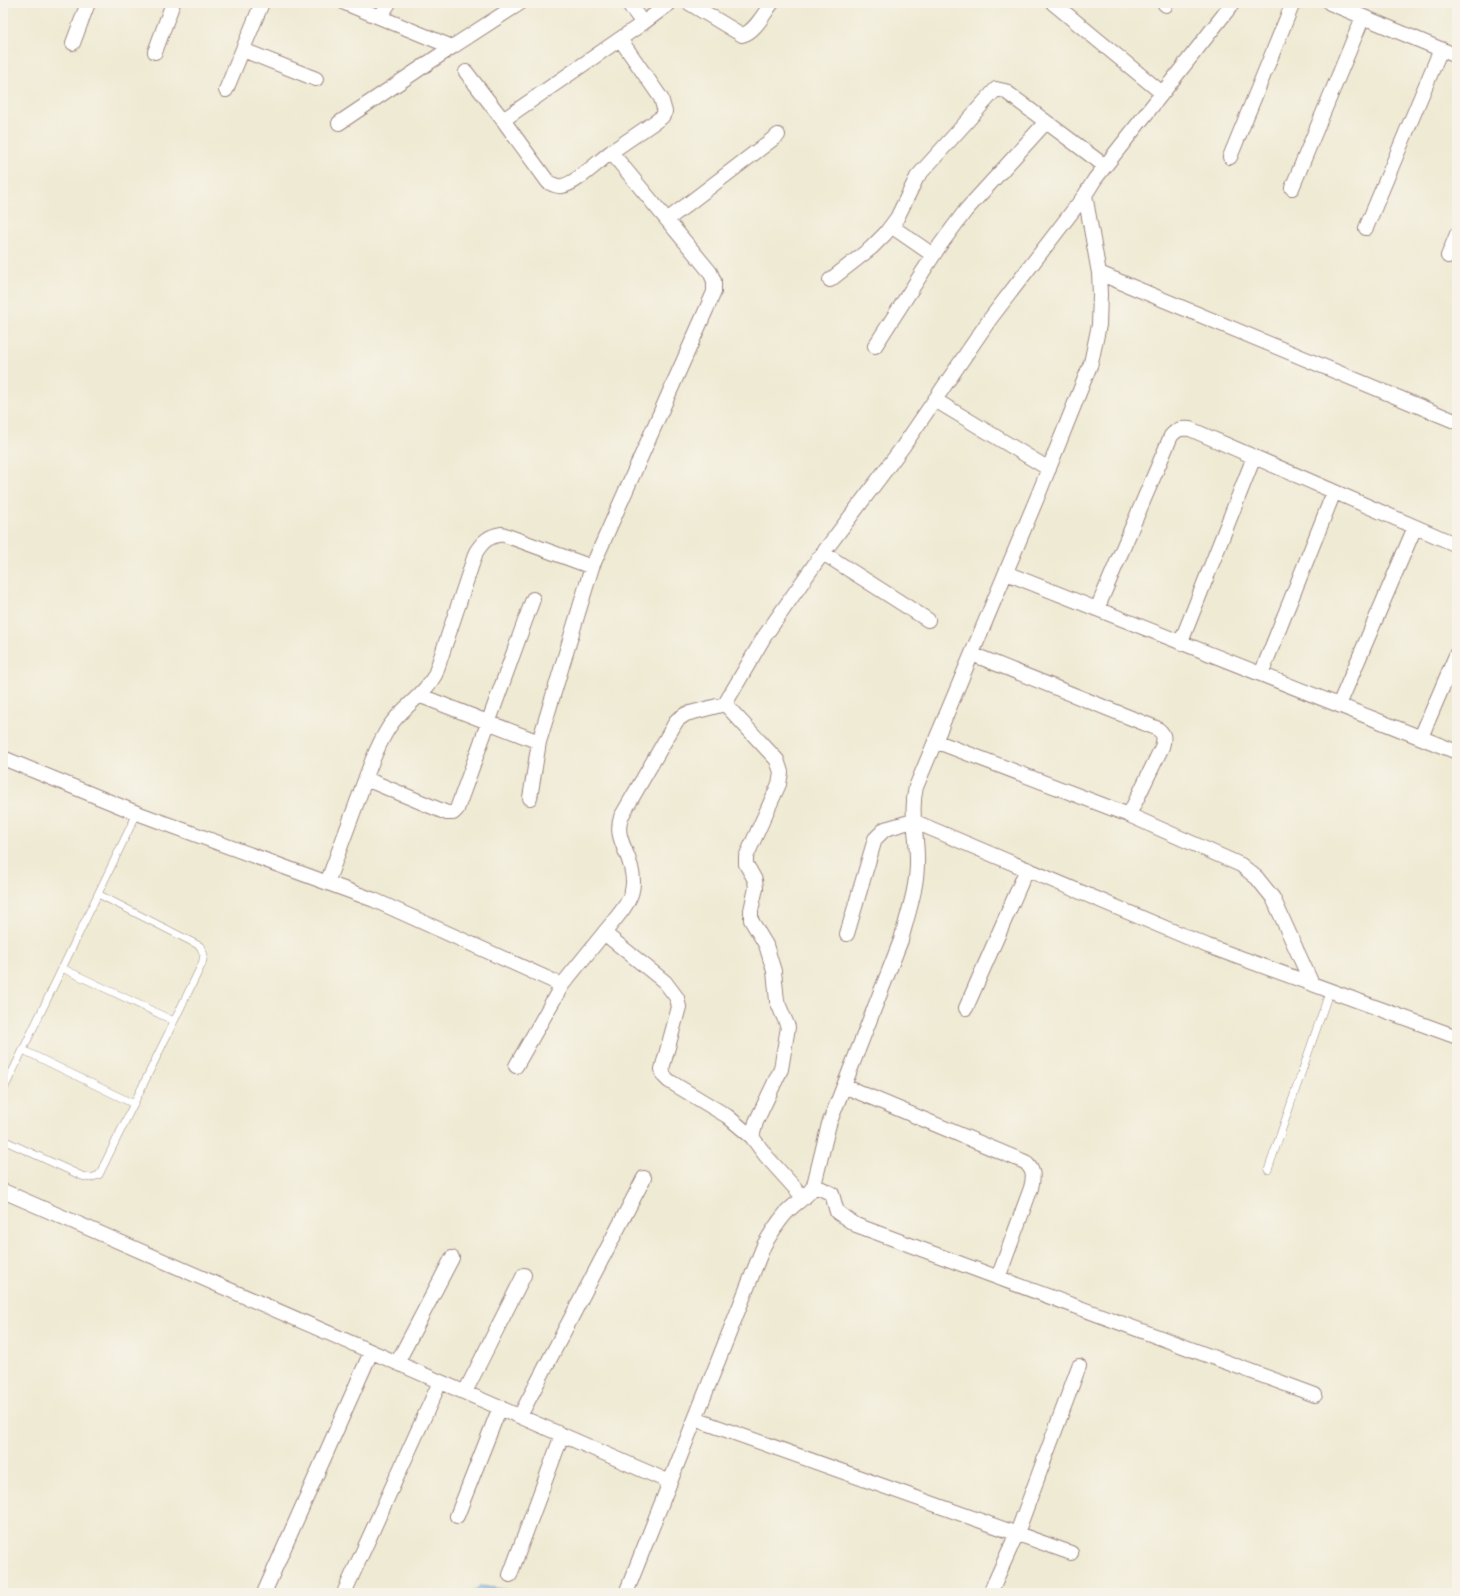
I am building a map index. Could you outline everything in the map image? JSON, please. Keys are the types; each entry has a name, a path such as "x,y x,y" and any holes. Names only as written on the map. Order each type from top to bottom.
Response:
{"street":[{"path":"73,43 88,3"},
{"path":"155,52 173,3"},
{"path":"226,90 262,3"},
{"path":"345,3 452,47"},
{"path":"380,18 389,3"},
{"path":"339,123 520,3"},
{"path":"628,3 642,23"},
{"path":"503,120 670,3"},
{"path":"689,3 742,36 751,30 772,3"},
{"path":"1053,3 1162,92"},
{"path":"516,1066 562,985 631,898 634,884 634,872 619,837 618,826 621,817 670,728 677,720 686,714 725,704 764,637 823,553 902,448 990,319 1085,195 1105,166 1233,3"},
{"path":"1230,158 1294,3"},
{"path":"1330,3 1457,56"},
{"path":"1292,188 1363,17"},
{"path":"466,72 548,182 553,185 562,186 571,183 611,152 662,117 665,112 661,98 620,39"},
{"path":"1366,228 1441,49"},
{"path":"243,50 316,79"},
{"path":"830,280 871,248 891,226 897,218 917,176 996,89 1005,90 1105,166"},
{"path":"875,346 933,255 966,210 1046,122"},
{"path":"667,220 778,135"},
{"path":"530,798 539,742 592,567 714,292 714,281 710,272 611,152"},
{"path":"626,1593 764,1245 776,1224 790,1208 811,1191 814,1185 829,1124 901,940 909,912 916,883 917,858 913,821 913,801 916,787 1049,469 1091,363 1099,325 1099,273 1085,195"},
{"path":"891,226 933,255"},
{"path":"1448,256 1457,234"},
{"path":"1099,273 1457,422"},
{"path":"935,400 1049,469"},
{"path":"1097,609 1171,436 1176,430 1182,428 1190,429 1457,545"},
{"path":"1181,642 1254,457"},
{"path":"1261,674 1334,492"},
{"path":"1339,705 1415,527"},
{"path":"327,882 374,758 390,727 404,708 421,696 435,675 476,552 482,542 492,536 502,534 592,567"},
{"path":"823,553 928,620"},
{"path":"1006,573 1457,752"},
{"path":"366,779 447,812 457,810 533,599"},
{"path":"1421,737 1457,653"},
{"path":"972,654 1156,728 1162,732 1165,738 1162,747 1129,815"},
{"path":"421,696 539,742"},
{"path":"725,704 777,760 781,772 779,784 746,857 746,864 755,880 756,888 751,910 751,920 766,945 774,971 777,1001 788,1027 781,1069 756,1122 752,1137"},
{"path":"935,741 1129,815 1241,865 1257,878 1273,898 1312,984"},
{"path":"3,758 137,813 374,900 562,985"},
{"path":"847,934 875,839 885,829 913,821 1208,946 1457,1037"},
{"path":"966,1008 1028,869"},
{"path":"604,933 665,982 678,998 679,1007 662,1069 664,1076 669,1081 727,1116 752,1137 766,1156 804,1198"},
{"path":"844,1086 1025,1162 1031,1167 1034,1176 1031,1188 998,1278"},
{"path":"520,1416 644,1178"},
{"path":"814,1185 832,1194 837,1212 856,1225 1315,1395"},
{"path":"3,1191 670,1482"},
{"path":"397,1363 452,1258"},
{"path":"465,1392 524,1275"},
{"path":"264,1593 371,1352"},
{"path":"990,1593 1017,1533 1079,1366"},
{"path":"344,1593 440,1382"},
{"path":"457,1516 500,1407"},
{"path":"695,1419 1071,1552"},
{"path":"510,1575 562,1435"}],"lane":[{"path":"3,1091 137,813"},
{"path":"3,1140 82,1176 90,1178 99,1174 202,964 204,955 200,946 98,894"},
{"path":"62,968 174,1021"},
{"path":"1268,1170 1330,990"},
{"path":"23,1050 134,1104"}],"water":[{"path":"480,1586 508,1590 513,1593 471,1593"}]}
